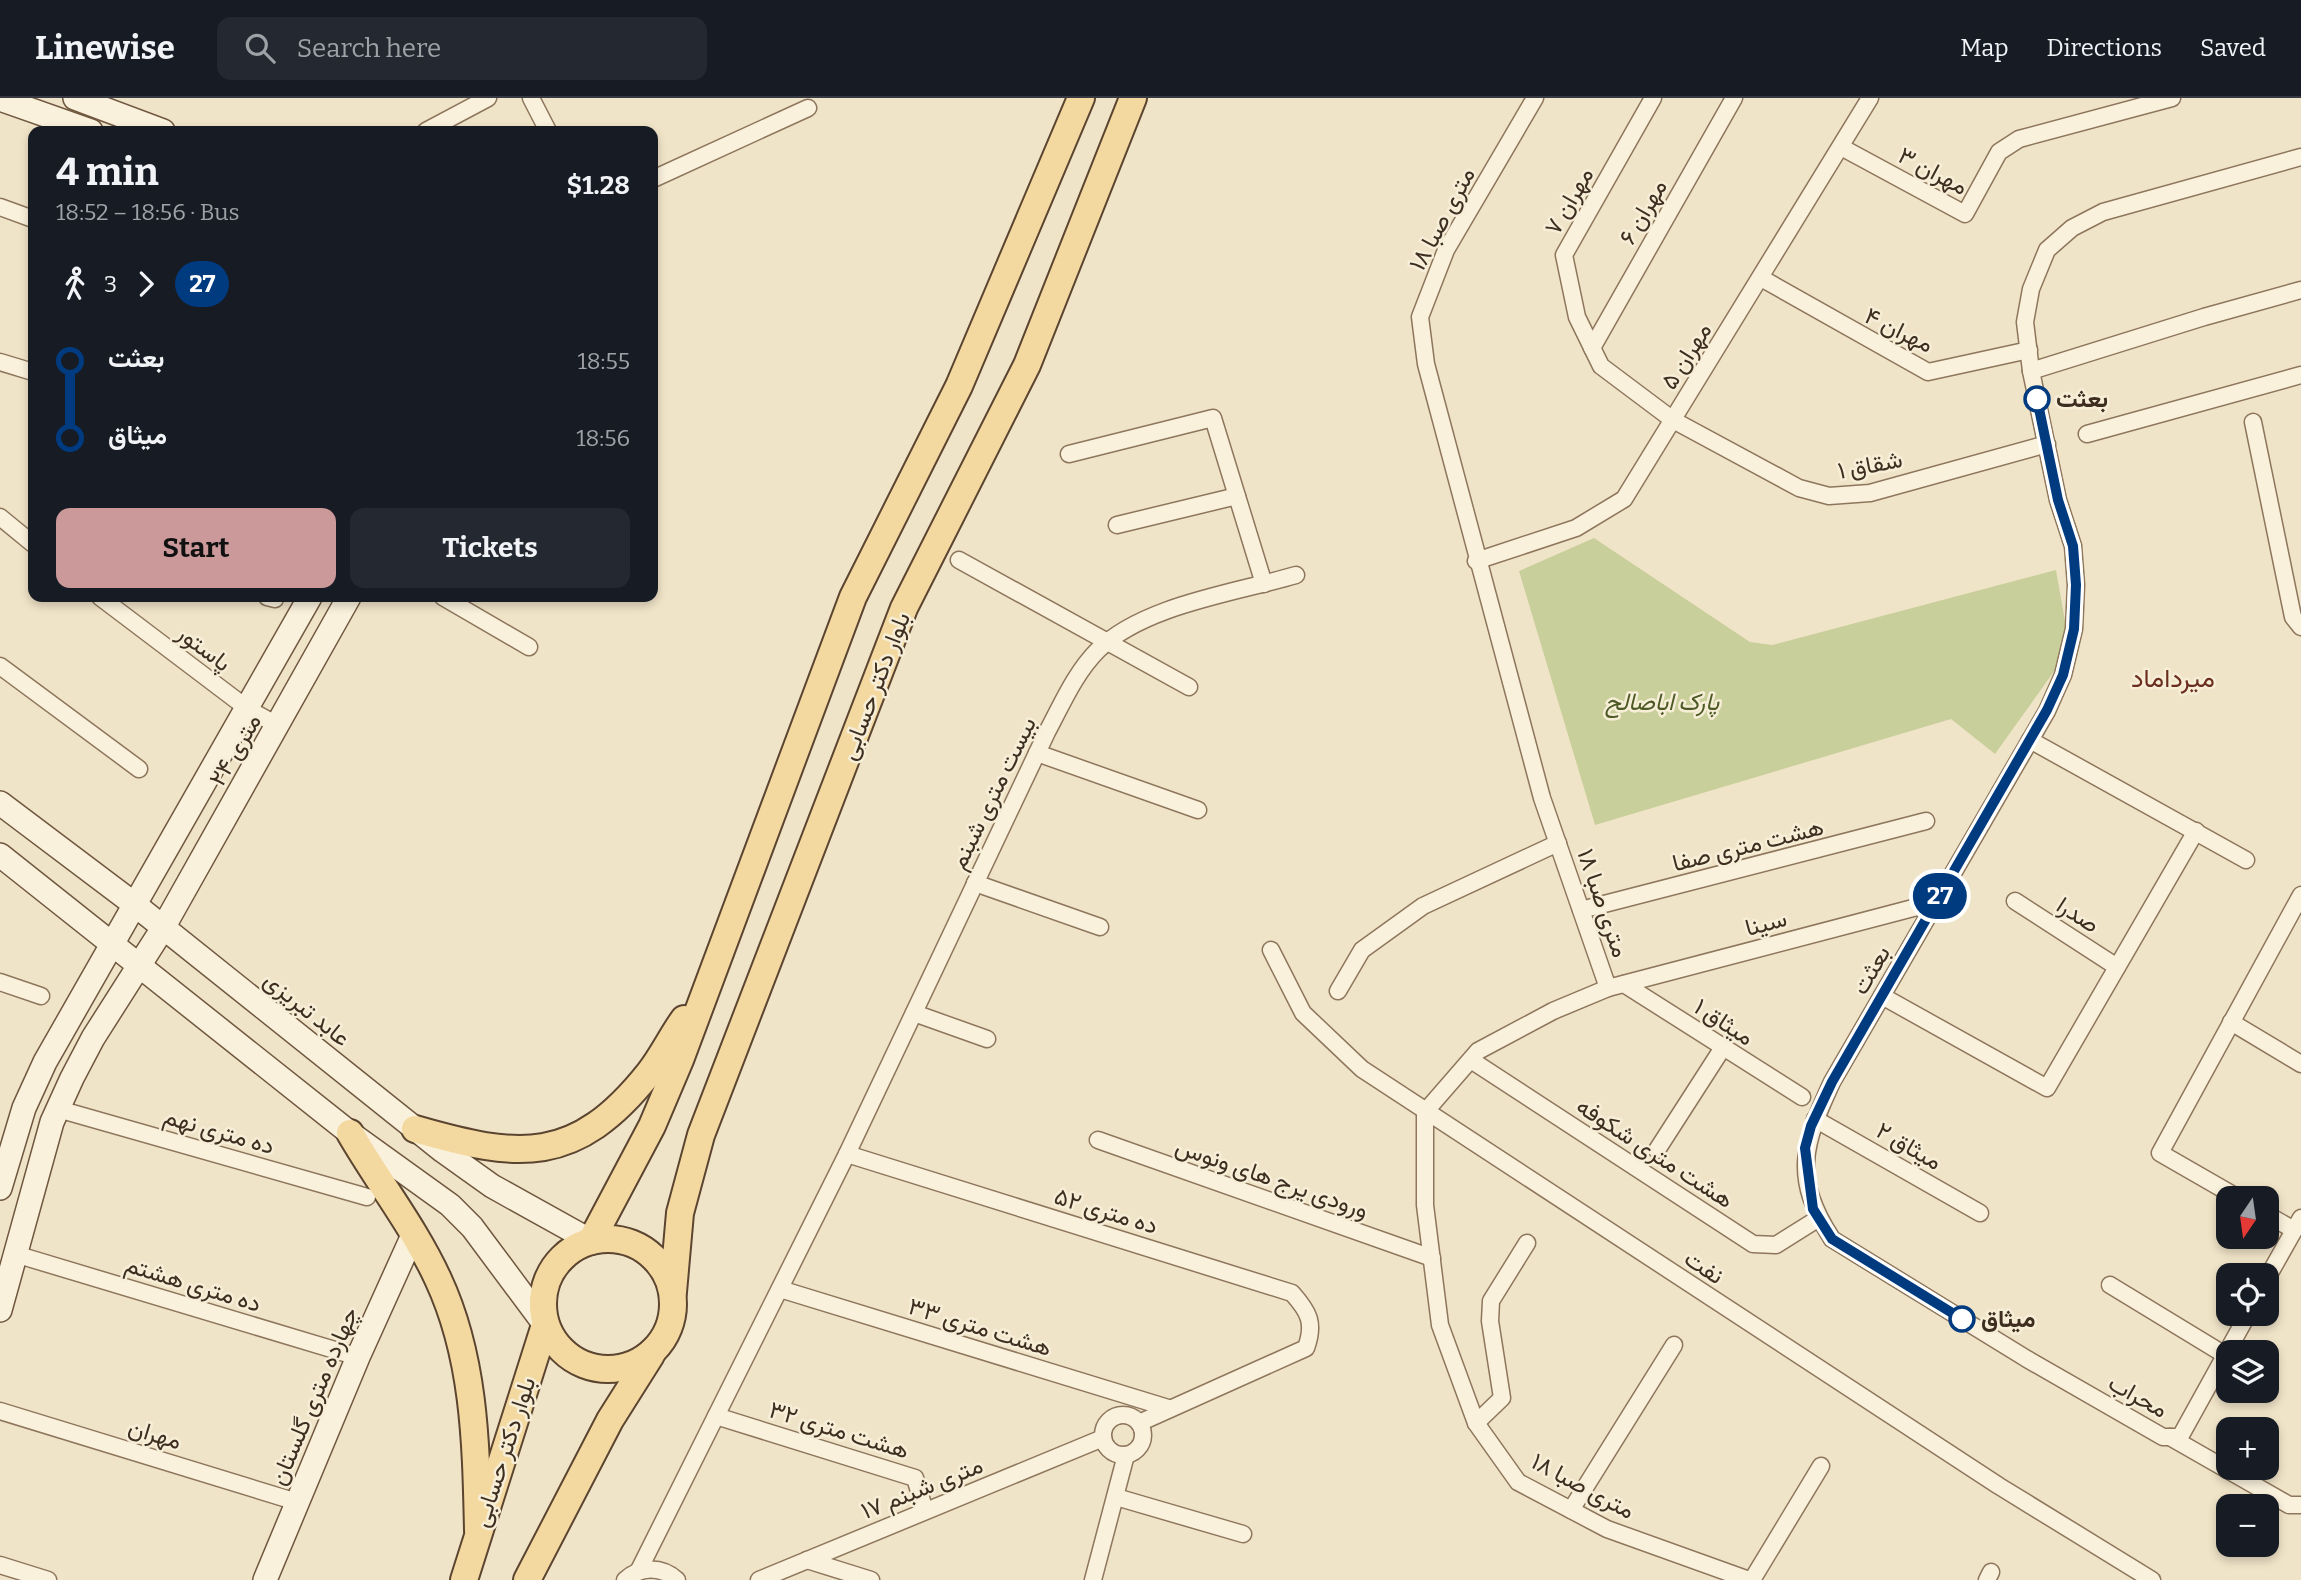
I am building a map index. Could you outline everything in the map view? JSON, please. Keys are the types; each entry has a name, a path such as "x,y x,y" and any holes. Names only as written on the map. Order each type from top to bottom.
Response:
{"main road":[{"name":"بلوار دکتر حسابی","path":"591,1241 652,1126 710,981 853,597 959,386 1081,98"},
{"name":"بلوار دکتر حسابی","path":"673,1292 680,1213 701,1135 904,608 1027,365 1133,98"},
{"path":"415,1129 477,1146 526,1151 565,1142 584,1133 628,1097 650,1072 710,981"},
{"path":"350,1133 414,1233 439,1281 466,1367 475,1438 478,1530"},
{"path":"527,1580 610,1420 652,1353 666,1336 673,1314 673,1292 665,1271 651,1255 633,1244 612,1239 591,1241 571,1250 556,1264 545,1283 542,1304 545,1325 555,1343 570,1358 589,1367 612,1370 633,1365 652,1353"},
{"name":"بلوار دکتر حسابی","path":"464,1580 545,1325"}],"street":[{"path":"75,98 150,126"},
{"path":"435,126 488,98"},
{"path":"531,98 545,126"},
{"name":"متری صبا ۱۸","path":"1535,98 1446,250 1420,317 1426,364 1476,561 1558,843 1608,988 1553,1011 1478,1051 1425,1112 1425,1205 1440,1325 1476,1423 1518,1482 1608,1529 1750,1580"},
{"name":"مهران ۷","path":"1653,98 1564,255 1577,317 1601,366 1673,420"},
{"name":"مهران ۶","path":"1592,348 1734,98"},
{"name":"مهران ۵","path":"1476,561 1576,528 1624,499 1870,98"},
{"path":"0,99 77,126"},
{"name":"مهران ۳","path":"1841,147 1965,214 1999,152 2019,139 2168,99"},
{"path":"658,177 808,108"},
{"name":"بعثت","path":"2027,1359 1832,1239 1813,1209 1805,1148 1815,1119 1882,996 2030,740 2063,675 2074,629 2073,546 2058,500 2031,371 2025,322 2031,289 2047,250 2072,228 2103,212 2301,157"},
{"path":"0,207 28,217"},
{"name":"مهران ۴","path":"1761,278 1928,372 2029,350"},
{"path":"2031,371 2301,290"},
{"path":"0,362 28,370"},
{"path":"2087,434 2301,375"},
{"path":"1069,454 1213,418 1264,584"},
{"name":"شقاق ۱","path":"1673,420 1798,488 1829,496 1870,493 2047,444"},
{"path":"2253,422 2293,617 2301,627"},
{"path":"1117,526 1237,496"},
{"path":"0,517 28,540"},
{"path":"959,560 1189,687"},
{"name":"بیست متری شبنم","path":"631,1576 716,1416 847,1154 1037,753 1075,680 1126,627 1169,611 1296,575"},
{"name":"پاستور","path":"107,602 248,709 279,726"},
{"name":"۲۴ متری","path":"111,941 248,709 307,602"},
{"name":"۲۴ متری","path":"140,965 279,726 346,602"},
{"path":"452,602 529,647"},
{"path":"0,666 139,769"},
{"path":"2030,740 2246,860"},
{"path":"1037,753 1198,810"},
{"name":"عابد تبریزی","path":"0,803 134,904 415,1129 492,1186 591,1241"},
{"name":"هشت متری صفا","path":"1581,910 1926,821"},
{"path":"1882,996 2046,1088 2196,831"},
{"path":"1338,991 1362,950 1423,906 1558,843"},
{"path":"0,855 350,1133 450,1205 472,1227 545,1325"},
{"path":"975,883 1100,927"},
{"path":"2217,1186 2160,1153 2301,895"},
{"name":"صدرا","path":"2015,901 2117,967"},
{"name":"سینا","path":"1608,988 1936,902"},
{"path":"0,1188 7,1153 45,1062 111,941"},
{"name":"نفت","path":"1271,950 1303,1013 1362,1069 1987,1479 2152,1580"},
{"path":"0,1310 58,1109 93,1038 140,965"},
{"path":"0,982 41,996"},
{"name":"میثاق ۱","path":"1624,984 1722,1049 1802,1097"},
{"path":"914,1013 987,1039"},
{"path":"2231,1022 2301,1064"},
{"path":"1657,1150 1722,1049"},
{"name":"هشت متری شکوفه","path":"1471,1060 1753,1244 1776,1245 1819,1218"},
{"name":"ده متری نهم","path":"58,1109 367,1197"},
{"name":"میثاق ۲","path":"1815,1119 1980,1213"},
{"name":"ورودی یرج های ونوس","path":"1098,1140 1432,1258"},
{"path":"7,1153 44,1150"},
{"name":"ده متری ۵۲","path":"847,1154 1292,1293 1308,1311 1313,1329 1306,1348 1168,1408"},
{"path":"2276,1263 2298,1224 2279,1218"},
{"name":"چهارده متری گلستان","path":"265,1580 358,1357 414,1233"},
{"path":"1476,1423 1502,1398 1490,1321 1491,1301 1527,1243"},
{"name":"ده متری هشتم","path":"15,1254 358,1357"},
{"path":"2110,1284 2216,1349"},
{"name":"هشت متری ۳۳","path":"780,1289 1168,1408"},
{"path":"1570,1510 1674,1345"},
{"name":"محراب","path":"2027,1359 2162,1437 2180,1437 2216,1371"},
{"path":"1139,1423 1168,1408"},
{"name":"مهران","path":"0,1410 297,1502"},
{"name":"هشت متری ۳۲","path":"716,1416 915,1478 925,1511"},
{"path":"1128,1416 1139,1423 1142,1442 1133,1453 1114,1453 1103,1438 1105,1425 1115,1417 1128,1416"},
{"path":"2170,1437 2289,1505 2301,1505"},
{"name":"۱۷ متری شبنم","path":"759,1580 1103,1438"},
{"path":"1093,1580 1126,1455"},
{"path":"1750,1580 1821,1466"},
{"path":"1116,1497 1243,1534"},
{"path":"807,1560 871,1580"},
{"path":"0,1565 48,1580"},
{"path":"631,1576 662,1571 677,1580"}],"green space":[{"name":"پارک اباصالح","path":"1594,538 1750,642 1772,645 2056,570 2070,649 1995,754 1951,719 1595,825 1519,571"}],"bus line":[{"name":"27","path":"1962,1319 1832,1239 1813,1209 1805,1148 1811,1126 1832,1082 2047,710 2063,675 2074,629 2076,585 2073,546 2058,500 2037,399"}],"place":[{"name":"بعثت","path":"2037,399"},
{"name":"میثاق","path":"1962,1319"}],"district":[{"name":"میرداماد","path":"2173,678"}]}
